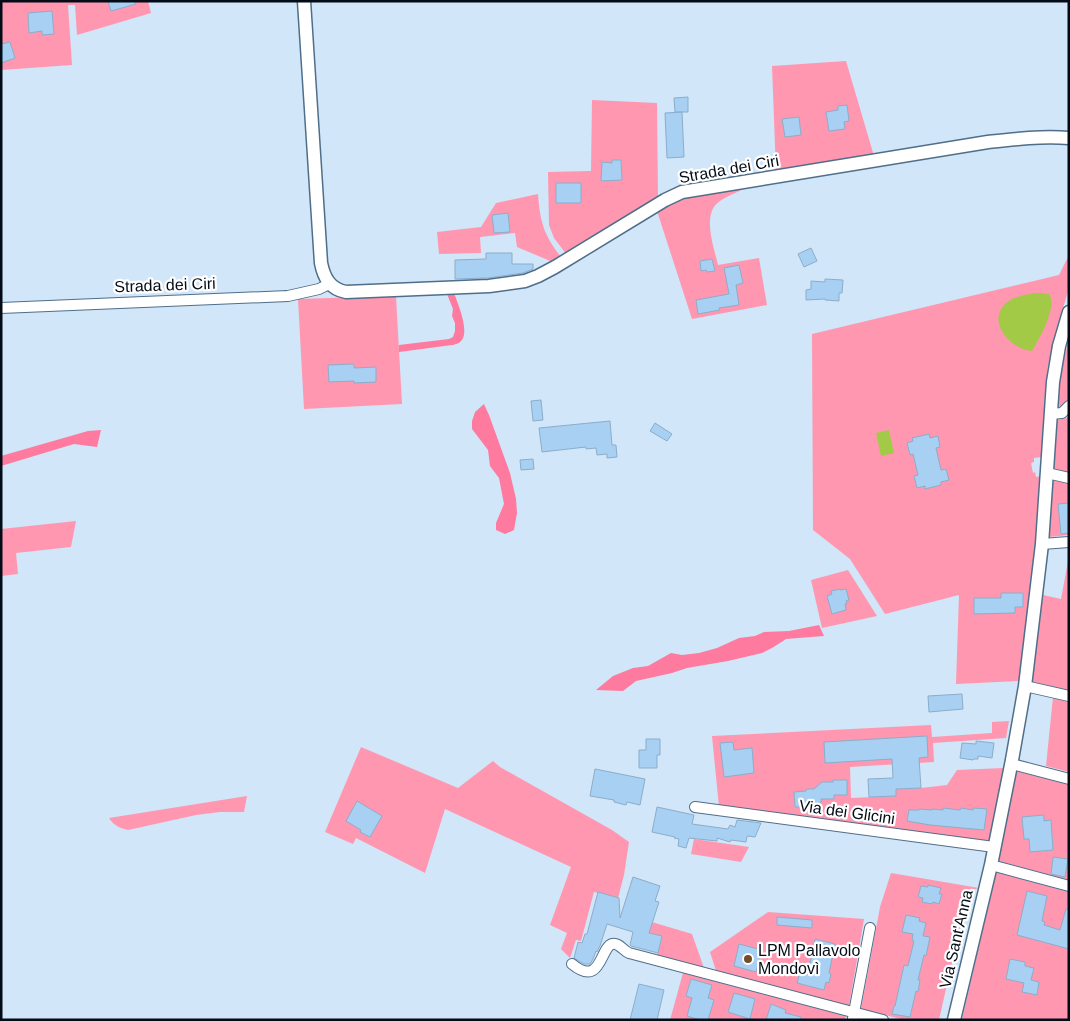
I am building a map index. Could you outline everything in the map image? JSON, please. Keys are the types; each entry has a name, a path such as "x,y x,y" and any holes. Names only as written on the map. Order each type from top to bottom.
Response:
{"street":[{"path":"304,1 321,263 329,284"},
{"name":"Strada dei Ciri","path":"1,308 288,296 319,289 329,284 336,289 346,292 451,288 516,283 531,279 555,267 665,200 682,192 988,142 1030,137 1069,138"},
{"name":"Via Sant'Anna","path":"954,1020 991,865 1012,764 1025,686 1042,544 1053,382 1056,361 1069,312"},
{"path":"1050,414 1062,413 1069,406"},
{"path":"1047,473 1069,478"},
{"path":"1042,544 1069,542"},
{"path":"1025,686 1069,696"},
{"path":"1012,764 1069,778"},
{"name":"Via dei Glicini","path":"695,807 994,847"},
{"path":"991,865 1069,886"},
{"path":"854,1016 870,928"},
{"path":"572,964 584,971 593,970 600,963 607,948 614,944 629,953 854,1016 882,1020"}],"shaded area":[{"path":"1,1 148,1 151,13 77,35 75,5 68,5 72,65 1,70"},
{"path":"846,61 874,156 776,172 772,66"},
{"path":"592,100 657,103 658,199 567,255 554,238 549,225 548,172 591,171"},
{"path":"745,187 714,206 711,214 710,231 718,265 759,258 767,305 692,319 657,211 686,195"},
{"path":"538,194 544,228 551,243 562,258 555,263 517,247 515,233 480,237 481,253 439,254 437,232 481,227 496,203"},
{"path":"1069,255 1069,288 1048,366 1042,457 1034,458 1034,462 1031,463 1036,477 1041,476 1032,577 1019,681 956,684 959,595 885,614 850,559 813,530 812,334 1059,275"},
{"path":"454,293 464,326 463,338 460,342 453,345 399,352 399,345 453,337 455,323 452,316 453,309 447,294"},
{"path":"1035,293 1049,294 1051,307 1046,323 1032,351 1017,346 1005,336 1001,329 999,314 1009,300"},
{"path":"396,296 402,404 304,409 298,299"},
{"path":"1069,339 1069,397 1061,408 1057,404"},
{"path":"484,404 510,473 516,499 517,513 514,530 505,534 496,530 496,523 504,504 499,478 490,466 488,450 472,429 475,412"},
{"path":"1069,416 1069,472 1053,469 1056,420"},
{"path":"101,430 97,447 74,444 1,466 1,456 88,431"},
{"path":"889,430 894,453 881,456 876,433"},
{"path":"1052,479 1069,483 1069,535 1049,537"},
{"path":"76,521 71,547 16,553 18,574 1,576 1,529"},
{"path":"1069,556 1069,690 1032,682 1043,595 1061,599"},
{"path":"848,570 877,616 822,628 811,580"},
{"path":"819,625 824,636 786,639 762,653 687,668 636,681 623,691 596,690 613,676 633,668 648,666 671,653 682,655 699,653 717,648 739,638 755,636 764,632 789,631"},
{"path":"1053,697 1069,701 1069,772 1046,766"},
{"path":"1009,721 1006,738 933,743 934,762 850,767 851,798 896,796 896,789 947,785 957,770 1004,768 990,842 719,807 712,736 931,725 932,737 992,733 992,722"},
{"path":"361,747 458,788 493,761 500,767 612,830 629,842 618,898 594,892 581,941 576,940 570,958 561,949 567,933 550,925 571,867 445,809 425,873 356,838 353,844 325,832"},
{"path":"1016,771 1069,785 1069,880 998,861"},
{"path":"247,796 244,812 196,815 128,830 117,826 109,818"},
{"path":"694,839 749,847 741,862 691,854"},
{"path":"996,872 1069,892 1069,1020 962,1020"},
{"path":"891,873 979,888 968,891 939,1020 905,1020 861,1009 880,907"},
{"path":"768,912 864,919 849,1006 716,971 710,952"},
{"path":"645,920 692,934 704,968 657,956 662,936 641,931"},
{"path":"683,973 846,1016 845,1020 670,1020"}],"building":[{"path":"108,1 135,1 136,4 111,11"},
{"path":"52,11 54,34 42,35 42,31 29,33 28,13"},
{"path":"10,42 15,58 1,63 1,44"},
{"path":"688,97 688,112 675,112 674,98"},
{"path":"847,105 849,121 844,122 845,129 829,131 826,112 838,110 838,106"},
{"path":"682,112 684,157 667,158 665,113"},
{"path":"799,117 801,135 785,137 782,119"},
{"path":"612,160 621,160 622,180 601,181 602,162 612,163"},
{"path":"556,183 581,183 581,203 556,203"},
{"path":"508,213 510,232 494,233 492,215"},
{"path":"811,248 817,261 804,267 798,254"},
{"path":"486,253 512,253 512,264 533,264 533,269 523,273 488,278 455,279 455,260 486,259"},
{"path":"712,259 715,271 701,271 700,261"},
{"path":"739,265 743,283 736,285 739,305 698,314 696,300 729,294 724,268"},
{"path":"825,279 843,280 839,301 825,299 806,300 806,290 811,289 811,281 825,282"},
{"path":"354,364 354,368 376,367 376,382 329,382 328,365"},
{"path":"541,400 543,420 533,421 531,401"},
{"path":"610,421 612,445 616,445 617,457 607,458 607,454 597,455 596,448 586,449 586,447 542,452 539,428"},
{"path":"655,423 672,434 667,441 650,431"},
{"path":"929,434 930,438 938,436 940,447 936,448 941,470 946,469 949,480 941,482 941,485 925,489 925,486 917,488 914,476 918,475 913,454 910,455 907,443 913,441 912,438"},
{"path":"533,459 534,469 521,470 520,460"},
{"path":"1069,503 1069,533 1061,534 1058,504"},
{"path":"846,589 849,600 845,604 846,610 832,614 827,596 832,594 831,591"},
{"path":"1001,593 1023,593 1023,607 1015,607 1015,613 974,614 974,598 1001,598"},
{"path":"962,694 963,709 929,712 928,696"},
{"path":"927,736 928,757 919,758 921,788 896,789 896,796 869,797 868,779 893,778 892,759 825,763 824,742"},
{"path":"646,739 660,739 660,755 657,755 657,768 639,768 639,750 646,750"},
{"path":"976,741 994,743 992,758 978,756 978,759 973,760 960,758 962,743 976,744"},
{"path":"733,742 734,750 752,748 754,773 724,777 720,743"},
{"path":"595,769 645,779 640,805 627,802 626,805 614,802 614,800 590,796"},
{"path":"833,780 847,780 847,795 834,795 834,799 821,799 821,803 807,803 807,807 795,807 794,792 814,789 822,782 833,782"},
{"path":"357,801 382,816 370,837 346,821"},
{"path":"657,807 694,815 692,824 728,829 730,825 735,827 737,820 761,823 755,837 747,836 746,842 731,840 730,842 717,838 717,841 689,838 686,848 678,846 679,839 675,837 652,832"},
{"path":"943,808 960,810 961,808 973,810 973,808 987,809 984,830 907,821 909,810 943,810"},
{"path":"1044,815 1044,821 1051,820 1053,850 1030,852 1029,839 1024,839 1022,817"},
{"path":"1053,857 1068,859 1065,877 1051,874"},
{"path":"633,877 660,886 655,901 659,902 649,933 662,936 658,953 631,946 633,932 607,924 600,946 590,964 584,964 574,958 578,942 582,943 585,934 587,934 598,892 619,898 620,918"},
{"path":"928,885 941,888 939,894 942,894 939,904 922,902 923,898 918,897 921,886 928,887"},
{"path":"1027,891 1047,896 1042,921 1045,922 1044,925 1060,930 1066,909 1069,909 1069,949 1017,935"},
{"path":"906,915 920,918 919,921 926,923 923,936 930,937 918,980 920,980 918,992 916,991 910,1017 892,1014 904,965 908,966 914,941 912,940 913,934 902,932"},
{"path":"777,917 812,920 812,928 777,925"},
{"path":"815,939 835,944 829,973 831,974 829,983 826,982 824,990 797,983 799,976 796,975 799,966 809,968"},
{"path":"739,944 762,950 756,972 734,966"},
{"path":"1010,959 1025,962 1025,966 1034,968 1031,980 1039,982 1037,995 1022,992 1024,983 1006,979"},
{"path":"691,979 712,985 708,998 714,1000 708,1020 687,1016 692,998 686,996"},
{"path":"639,984 664,990 657,1020 630,1020"},
{"path":"734,993 755,999 750,1019 728,1012"},
{"path":"771,1004 786,1010 785,1013 801,1017 801,1020 766,1020"}],"place":[{"name":"LPM Pallavolo Mondovì","path":"748,959"}]}
